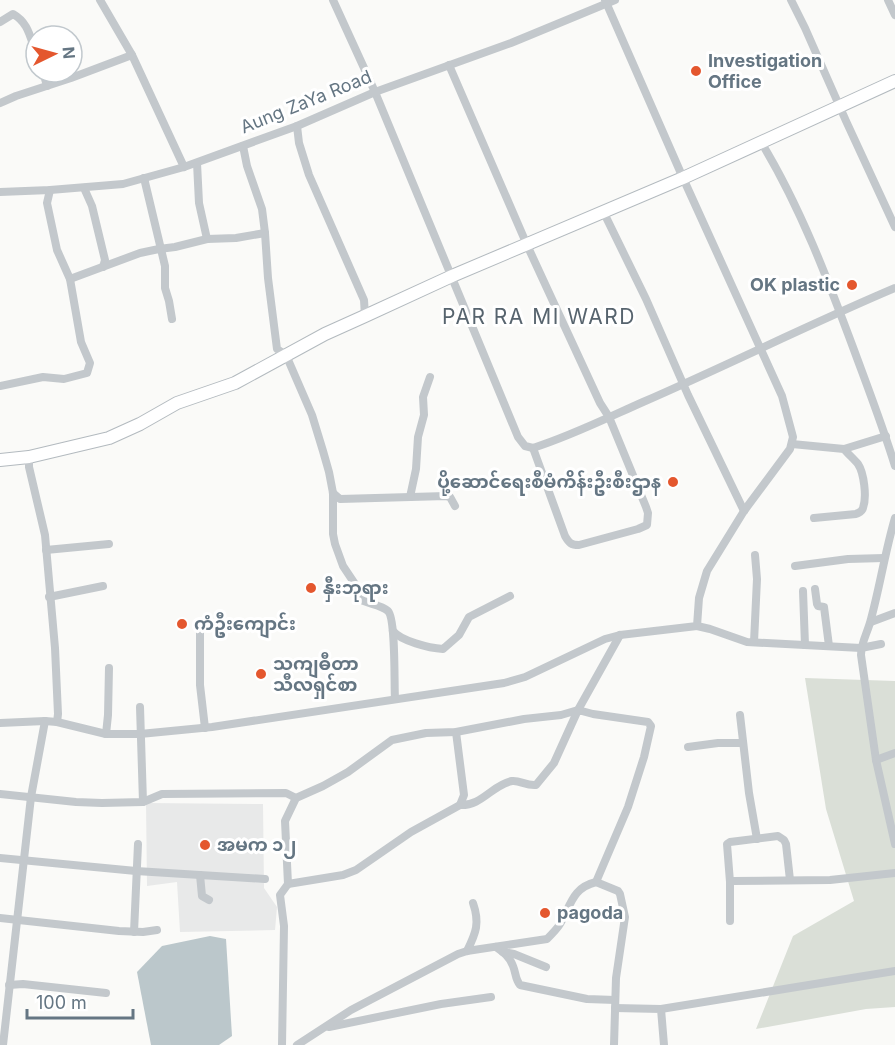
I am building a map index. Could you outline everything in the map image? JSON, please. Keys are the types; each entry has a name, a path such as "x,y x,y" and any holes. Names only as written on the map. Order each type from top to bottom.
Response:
{"street":[{"path":"100,0 132,55 184,167"},
{"path":"333,0 375,92 519,437 525,446 533,448 609,417 895,288"},
{"path":"791,0 895,227"},
{"path":"888,0 895,15"},
{"path":"609,1 683,178 782,396 794,437 790,449 744,511 707,572 699,598 697,626"},
{"name":"Aung ZaYa Road","path":"0,192 123,184 197,163 297,126 375,92 511,43 609,1"},
{"path":"0,22 13,15 22,19 25,24"},
{"path":"0,103 132,55"},
{"path":"449,65 527,245 600,403 609,417 648,513 646,525 579,544 569,543 533,448"},
{"path":"0,460 29,457 109,438 177,403 235,383 325,334 452,276 604,213 895,81"},
{"path":"297,126 299,143 309,175 364,300 365,316"},
{"path":"762,142 824,270 895,465"},
{"path":"243,146 261,209 265,233 267,278 277,349 286,355 312,415 329,472 333,493 333,534 343,566 355,584 358,598 389,613 392,629 395,699"},
{"path":"197,163 200,203 207,238"},
{"path":"144,178 159,249 165,266 165,288 172,319"},
{"path":"84,188 92,206 105,260 103,267"},
{"path":"0,386 44,377 64,380 87,373 90,363 81,342 70,279 57,250 47,203 50,190"},
{"path":"604,213 744,511"},
{"path":"70,279 140,253 207,238 236,238 265,233"},
{"path":"410,497 416,469 418,437 424,415 423,397 430,377"},
{"path":"792,444 844,449 886,436"},
{"path":"814,518 856,514 863,509 865,492 862,474 858,464 844,449"},
{"path":"29,457 29,467 45,535 55,648 57,722"},
{"path":"333,493 340,499 450,496 455,506"},
{"path":"895,518 871,622 861,648 876,760 895,844"},
{"path":"46,550 109,544"},
{"path":"754,642 757,579 755,555"},
{"path":"795,566 848,559 884,558"},
{"path":"49,597 103,586"},
{"path":"815,589 818,606 824,606 829,646"},
{"path":"803,591 805,645"},
{"path":"392,629 394,634 404,639 431,648 443,649 459,635 469,617 510,596"},
{"path":"871,622 895,613"},
{"path":"0,723 57,722 106,734 140,734 205,728 504,683 525,677 605,639 697,626 747,642 861,648 881,644"},
{"path":"200,630 200,685 205,728"},
{"path":"288,884 343,875 356,870 411,832 460,805 467,806 476,803 512,781 529,786 536,785 554,762 578,710 621,635"},
{"path":"106,734 109,668"},
{"path":"140,707 143,802"},
{"path":"282,1045 284,936 280,895 288,884 284,827 286,818 296,798 348,772 392,740 426,733 456,732 524,719 561,715 578,710 648,722 651,726 644,757 628,807 596,882"},
{"path":"740,715 757,839"},
{"path":"3,1045 3,1013 10,982 31,797 45,721"},
{"path":"456,732 464,795 460,805"},
{"path":"688,747 718,743 743,743"},
{"path":"876,760 895,753"},
{"path":"0,794 102,803 143,802 162,794 286,793 296,798"},
{"path":"730,921 728,844 730,842 778,836 786,844 790,880"},
{"path":"134,932 138,844"},
{"path":"0,858 136,871 265,879"},
{"path":"730,882 741,879 830,880 895,873"},
{"path":"200,875 202,896 209,900"},
{"path":"297,1045 351,1010 458,954 467,951 499,949 547,939 560,925 579,889 596,882 618,891 625,917 616,978 614,1045"},
{"path":"467,951 477,928 477,913 473,903"},
{"path":"0,918 134,932 157,930"},
{"path":"499,949 546,967"},
{"path":"499,949 508,956 515,968 516,980 520,985 615,1004 661,1009 895,971"},
{"path":"0,979 23,984 106,993"},
{"path":"320,1030 441,1004 491,997"},
{"path":"661,1009 664,1045"}],"shaded area":[{"path":"805,678 895,681 895,1007 866,1009 756,1029 793,936 854,901 826,809"},
{"name":"အမက ၁၂","path":"146,803 263,804 264,888 277,907 275,930 180,932 177,882 147,886"},
{"path":"210,936 226,939 232,1036 219,1045 151,1045 137,972 162,946"}],"place":[{"name":"Investigation Office","path":"696,71"},
{"name":"OK plastic","path":"852,285"},
{"name":"ပို့ဆောင်ရေးစီမံကိန်းဦးစီးဌာန","path":"673,482"},
{"name":"နှီးဘုရား","path":"311,588"},
{"name":"ကံဦးကျောင်း","path":"182,624"},
{"name":"သကျဓီတာ သီလရှင်စာ","path":"261,674"},
{"name":"အမက ၁၂","path":"205,845"},
{"name":"pagoda","path":"545,913"}],"district":[{"name":"PAR RA MI WARD","path":"539,317"}]}
